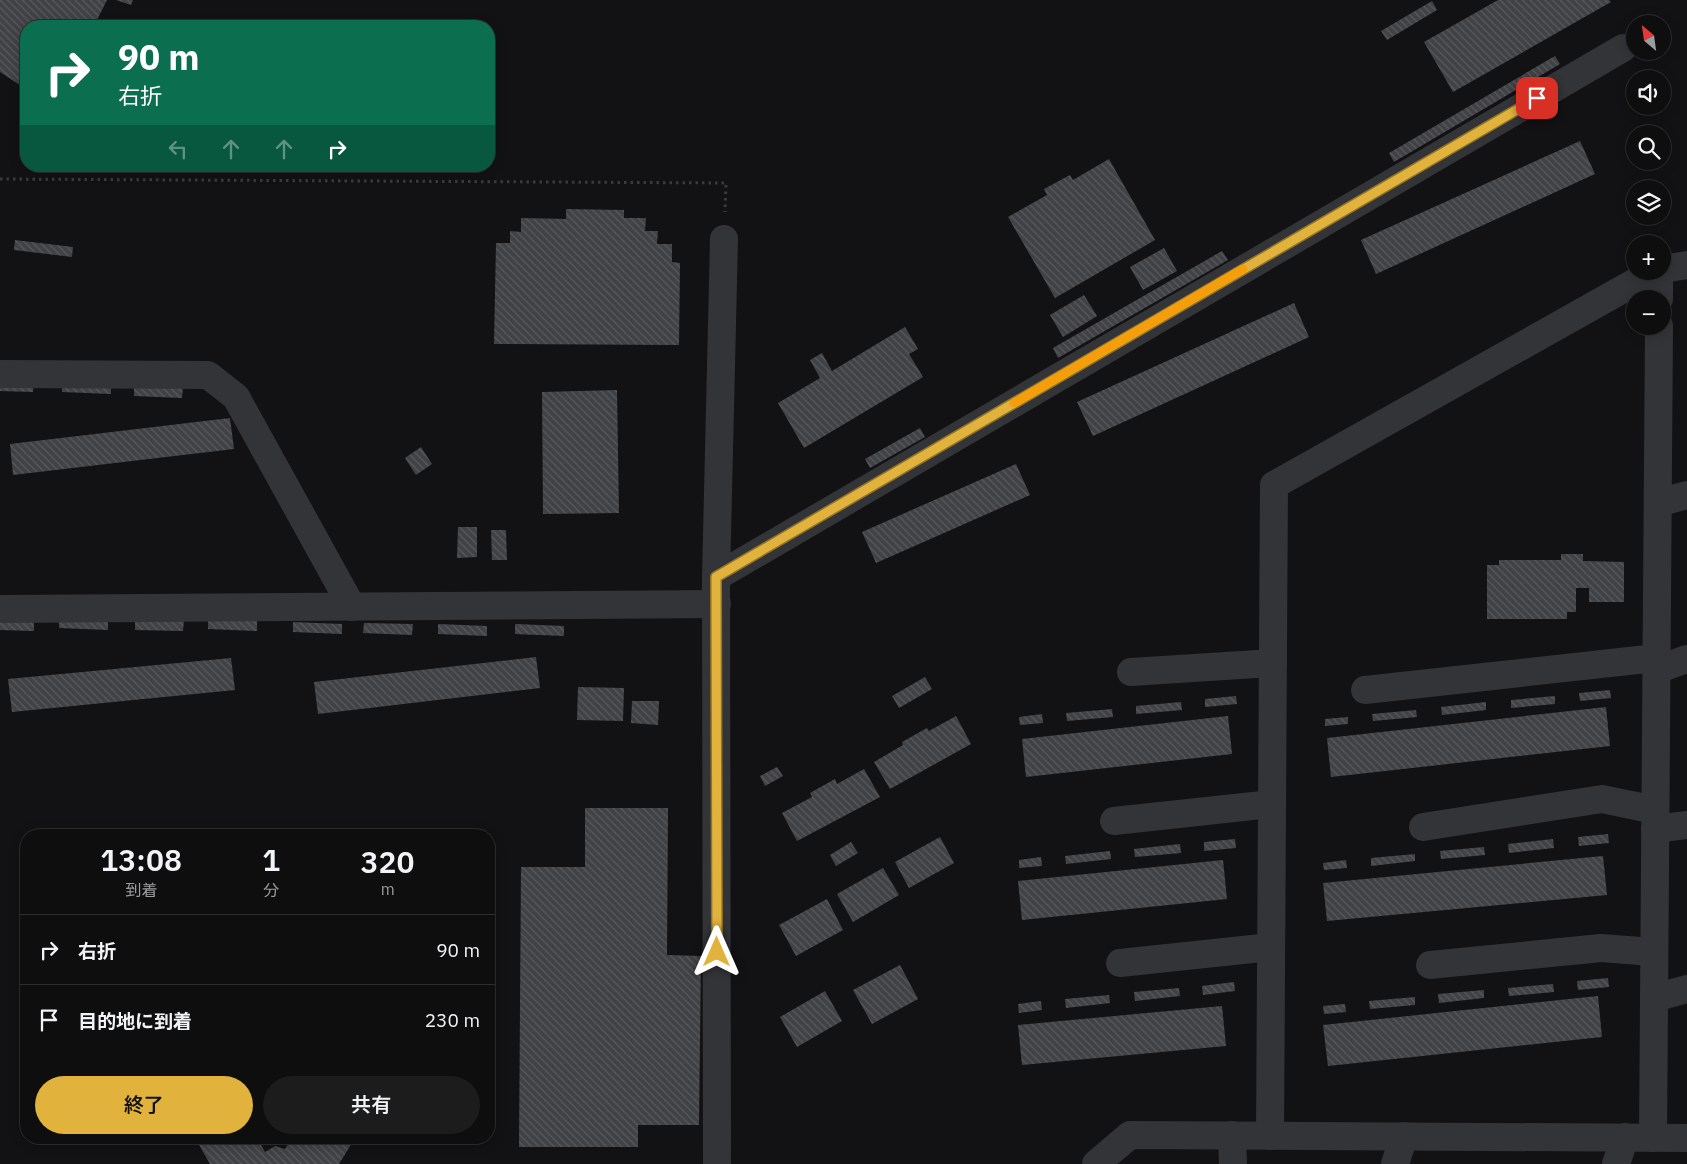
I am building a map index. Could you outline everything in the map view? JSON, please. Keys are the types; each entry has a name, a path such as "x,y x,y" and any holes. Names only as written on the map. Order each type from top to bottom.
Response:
{"street":[{"path":"716,577 1623,48"},
{"path":"717,1164 716,577 724,239"},
{"path":"1671,268 1687,265"},
{"path":"1270,1136 1274,485 1641,280"},
{"path":"1653,1138 1659,335"},
{"path":"0,374 208,375 236,397 352,607"},
{"path":"1658,503 1687,496"},
{"path":"0,609 716,604"},
{"path":"1365,690 1687,660"},
{"path":"1131,672 1273,663"},
{"path":"1423,827 1602,799 1655,820 1687,825"},
{"path":"1114,820 1272,804"},
{"path":"1120,964 1271,947"},
{"path":"1430,965 1601,948 1653,952"},
{"path":"1654,998 1687,989"},
{"path":"1096,1164 1130,1135 1687,1138"},
{"path":"1232,1135 1233,1164"},
{"path":"1395,1164 1404,1136"},
{"path":"1616,1164 1625,1137"}],"path":[{"path":"0,179 726,183 724,239"}],"building":[{"path":"0,0 107,0 97,20 20,20 20,85 0,72"},
{"path":"116,0 133,0 131,5"},
{"path":"1498,0 1609,0 1611,2 1453,92 1424,42"},
{"path":"1432,1 1437,10 1387,40 1381,31"},
{"path":"1555,56 1560,64 1394,162 1389,153"},
{"path":"1580,141 1595,174 1376,274 1361,240"},
{"path":"1109,159 1155,240 1055,298 1008,217 1047,195 1044,189 1070,175 1073,180"},
{"path":"566,209 624,210 624,218 646,218 645,231 658,231 657,244 672,244 672,262 680,263 679,345 494,344 496,243 510,243 510,231 521,232 521,218 566,219"},
{"path":"15,240 73,247 72,257 14,250"},
{"path":"1164,248 1177,271 1143,290 1130,267"},
{"path":"1222,251 1228,260 1058,358 1053,348"},
{"path":"1084,295 1097,316 1063,337 1050,315"},
{"path":"1294,303 1309,337 1093,436 1077,402"},
{"path":"905,327 918,349 909,354 923,377 804,448 778,403 820,378 810,360 822,353 832,371"},
{"path":"0,381 34,382 33,392 0,391"},
{"path":"62,382 111,384 111,394 62,392"},
{"path":"134,386 183,387 182,398 134,396"},
{"path":"617,390 619,513 543,514 542,392"},
{"path":"230,418 234,449 13,475 10,444"},
{"path":"920,428 925,437 870,468 865,459"},
{"path":"421,447 432,464 416,475 405,458"},
{"path":"1016,464 1030,495 876,563 862,532"},
{"path":"458,527 477,527 477,557 457,558"},
{"path":"491,530 506,530 507,560 492,560"},
{"path":"1561,554 1583,554 1583,561 1624,562 1624,602 1589,602 1589,588 1576,588 1576,612 1567,612 1567,619 1487,619 1487,565 1499,565 1499,560 1561,560"},
{"path":"59,618 108,619 108,630 59,628"},
{"path":"0,619 34,621 34,631 0,630"},
{"path":"135,619 184,621 183,631 135,630"},
{"path":"208,619 257,621 257,631 208,629"},
{"path":"293,622 342,624 342,634 293,632"},
{"path":"364,623 413,624 412,635 363,633"},
{"path":"438,624 487,626 487,636 438,634"},
{"path":"515,624 564,626 564,636 515,634"},
{"path":"536,657 540,688 318,714 314,682"},
{"path":"231,658 235,690 12,712 8,679"},
{"path":"925,677 932,689 899,708 892,696"},
{"path":"578,687 624,688 623,721 577,720"},
{"path":"1610,690 1611,698 1580,701 1579,693"},
{"path":"1236,696 1237,704 1205,707 1205,699"},
{"path":"1555,696 1555,704 1511,708 1511,700"},
{"path":"632,701 659,701 658,725 631,723"},
{"path":"1181,702 1182,710 1136,714 1136,706"},
{"path":"1486,702 1486,710 1442,715 1441,707"},
{"path":"1606,707 1610,746 1331,777 1327,738"},
{"path":"1112,709 1113,717 1067,721 1066,713"},
{"path":"1416,710 1417,717 1373,721 1372,714"},
{"path":"1042,714 1043,723 1020,725 1019,717"},
{"path":"956,716 971,744 890,789 874,762 903,745 902,742 927,728 929,731"},
{"path":"1228,716 1232,754 1026,777 1022,739"},
{"path":"1348,717 1348,724 1325,726 1325,719"},
{"path":"777,767 783,776 765,786 760,776"},
{"path":"864,769 880,797 797,841 782,813 812,797 810,793 835,779 837,784"},
{"path":"585,808 668,808 667,955 701,956 699,1125 638,1125 638,1147 519,1147 521,867 585,867"},
{"path":"1608,834 1609,843 1579,846 1578,837"},
{"path":"940,837 954,863 909,888 895,862"},
{"path":"1235,839 1236,848 1204,851 1204,842"},
{"path":"1553,839 1554,848 1509,853 1508,844"},
{"path":"851,842 858,853 836,866 830,855"},
{"path":"1180,844 1181,853 1135,857 1134,849"},
{"path":"1484,847 1485,855 1441,859 1440,851"},
{"path":"1110,851 1111,859 1066,864 1065,856"},
{"path":"1415,854 1415,861 1371,866 1371,858"},
{"path":"1603,856 1607,895 1327,921 1323,883"},
{"path":"1041,857 1042,866 1019,868 1019,860"},
{"path":"1223,860 1227,899 1022,920 1018,881"},
{"path":"1346,860 1347,868 1324,870 1323,863"},
{"path":"883,868 899,895 853,922 837,894"},
{"path":"827,899 843,930 796,956 779,925"},
{"path":"900,965 918,999 872,1024 853,990"},
{"path":"1608,978 1609,987 1578,990 1577,981"},
{"path":"1234,982 1235,991 1203,995 1202,986"},
{"path":"1553,984 1554,992 1509,996 1508,988"},
{"path":"1179,988 1180,996 1135,1001 1134,992"},
{"path":"1484,990 1484,998 1439,1003 1438,994"},
{"path":"825,991 842,1021 797,1047 780,1017"},
{"path":"1109,995 1110,1003 1066,1008 1065,999"},
{"path":"1598,996 1602,1037 1328,1066 1323,1025"},
{"path":"1415,997 1415,1005 1370,1009 1369,1001"},
{"path":"1041,1001 1042,1010 1019,1013 1018,1004"},
{"path":"1345,1004 1346,1012 1324,1014 1323,1006"},
{"path":"1222,1006 1226,1046 1022,1065 1018,1025"},
{"path":"198,1144 260,1144 265,1152 275,1146 285,1149 288,1144 351,1144 339,1164 210,1164"}],"slow traffic":[{"path":"1014,403 1243,269"}],"route":[{"path":"717,952 716,577 1537,98"}]}
